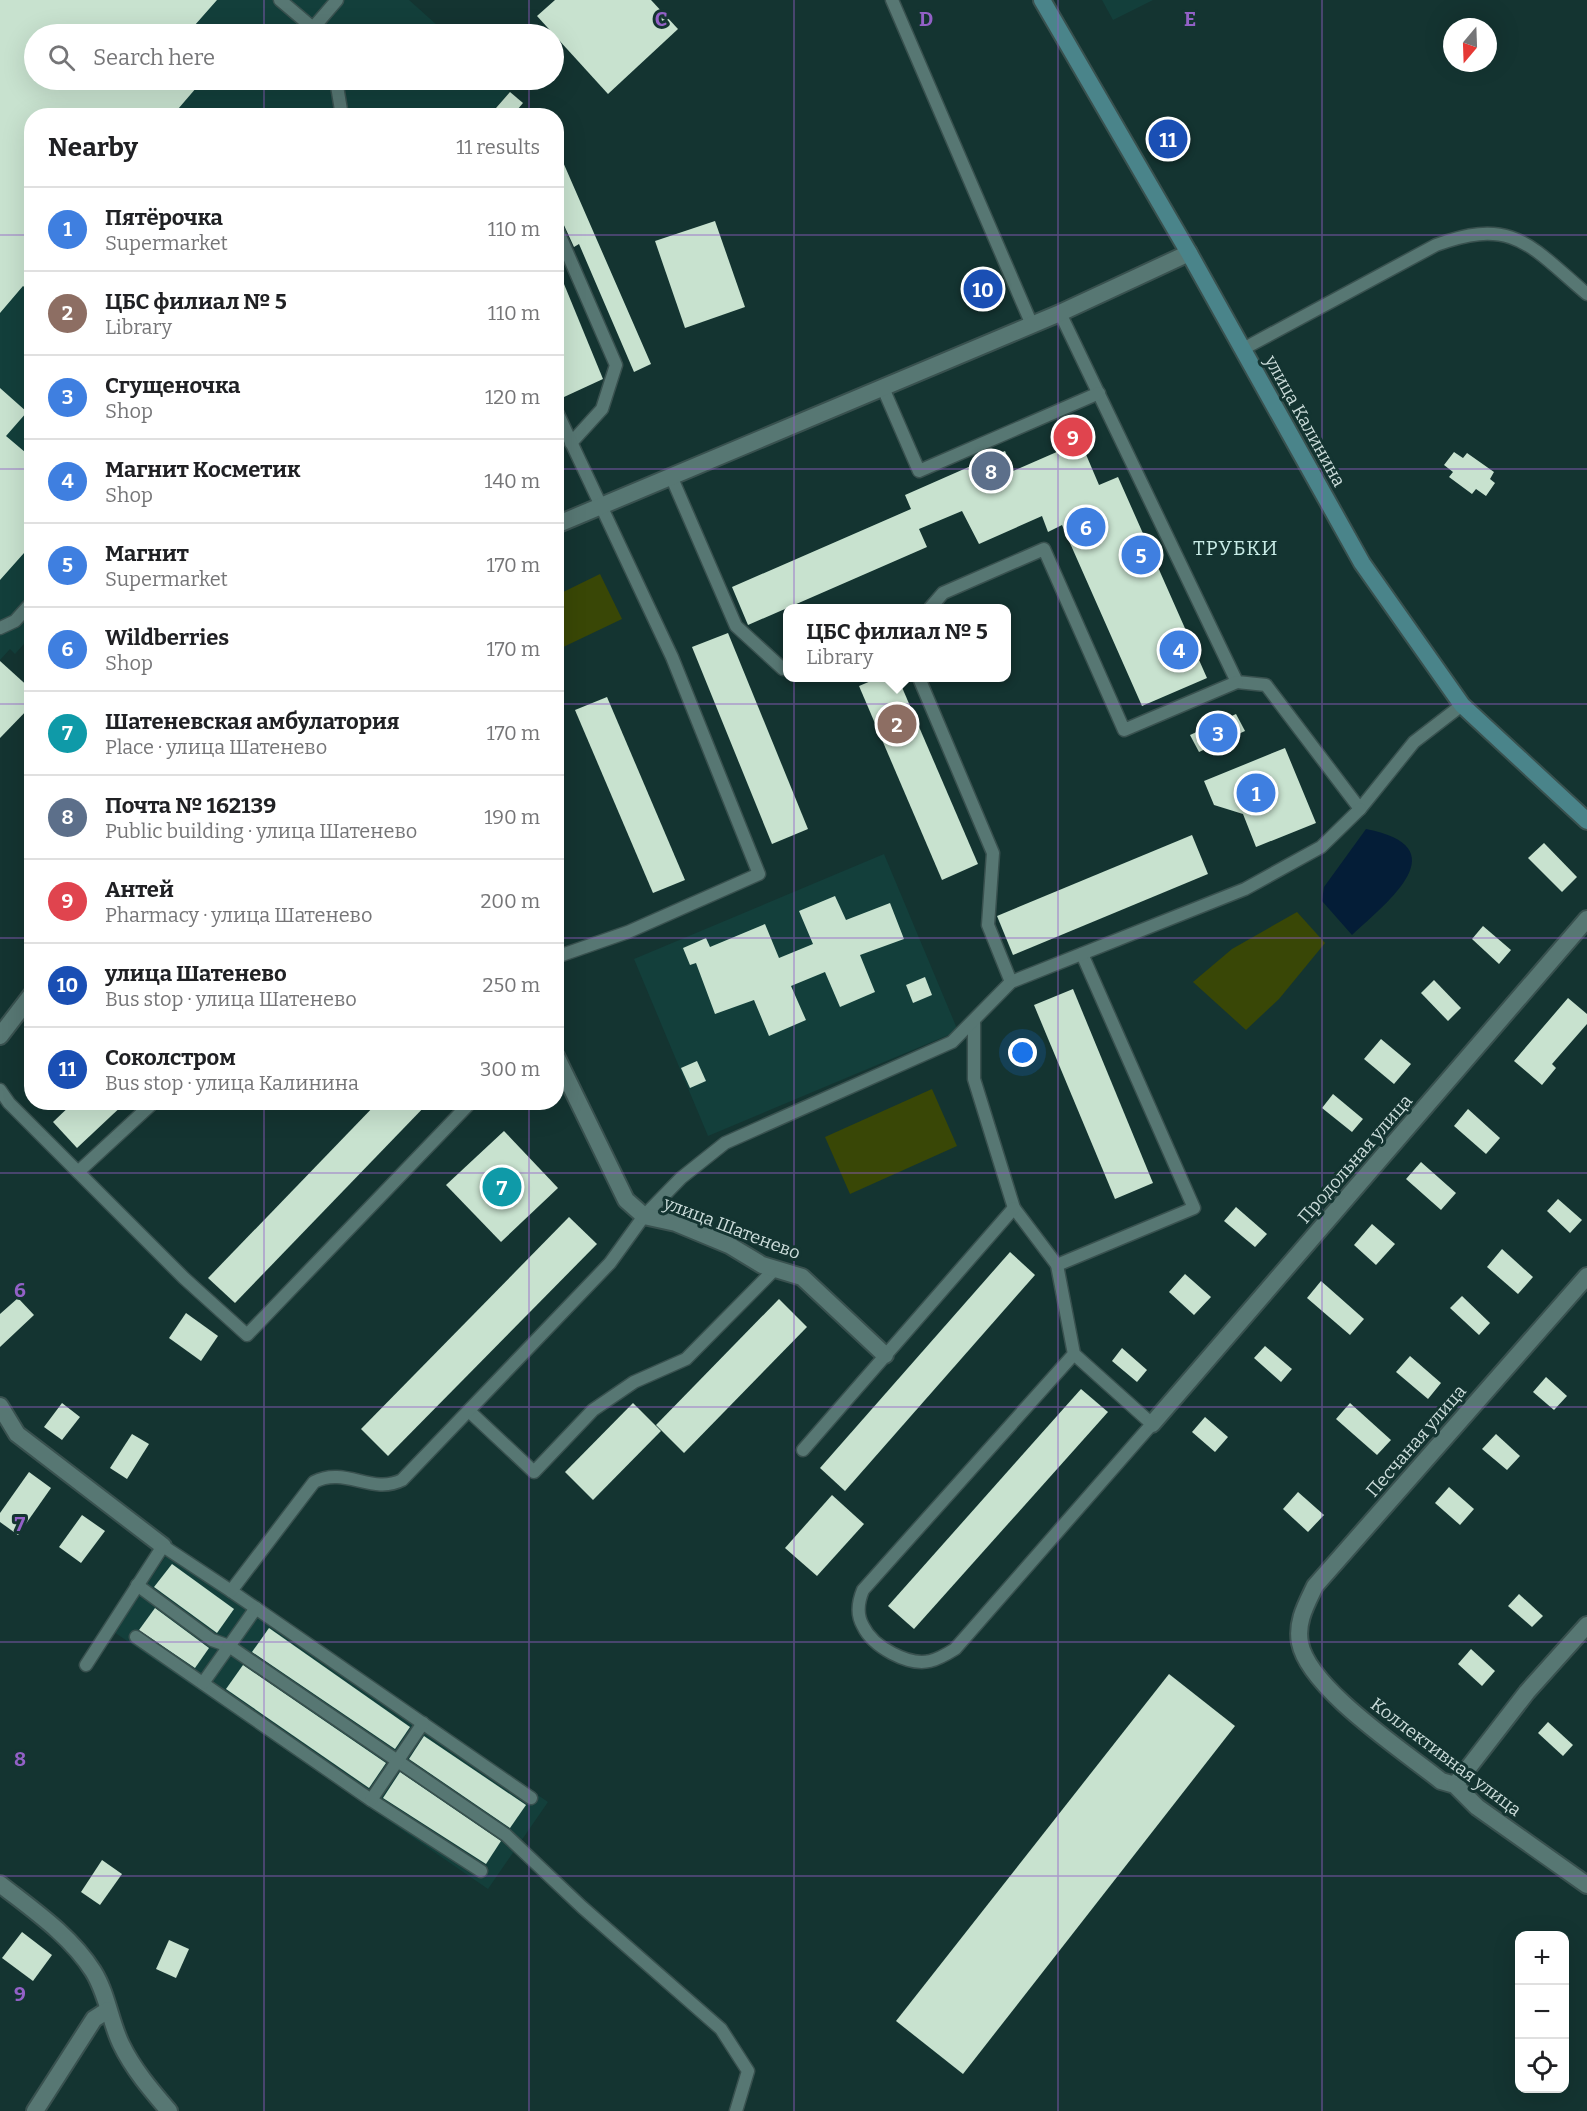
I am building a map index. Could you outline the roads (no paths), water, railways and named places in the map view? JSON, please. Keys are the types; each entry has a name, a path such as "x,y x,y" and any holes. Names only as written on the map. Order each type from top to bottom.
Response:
{"main road":[{"name":"улица Калинина","path":"1042,0 1189,253 1362,563 1462,705 1587,821"}],"street":[{"path":"564,521 1060,313 1189,253"},
{"name":"Продольная улица","path":"1152,1424 1587,919"},
{"path":"0,1036 24,1004"},
{"name":"улица Шатенево","path":"564,1072 626,1200 644,1216 676,1223 775,1269 802,1277 885,1355"},
{"name":"Песчаная улица","path":"1300,1644 1301,1617 1315,1587 1587,1276"},
{"path":"0,1406 17,1434 163,1546"},
{"path":"1455,1785 1527,1692 1587,1625"},
{"name":"Коллективная улица","path":"1300,1644 1312,1671 1342,1702 1441,1781 1455,1785 1477,1807 1587,1885"},
{"path":"0,1884 79,1950 95,1974 121,2045 144,2081 169,2111"},
{"path":"35,2111 94,2019 108,2010"}],"lane":[{"path":"280,0 307,24"},
{"path":"320,24 337,0"},
{"path":"892,0 1032,325"},
{"path":"338,90 341,108"},
{"path":"1243,349 1436,245 1459,236 1484,232 1506,234 1525,242 1587,294"},
{"path":"564,245 616,365 602,409 571,443"},
{"path":"1060,313 1237,682"},
{"path":"883,388 919,471 1098,393"},
{"path":"564,428 672,657 759,874 628,932 564,954"},
{"path":"671,476 736,626 783,669"},
{"path":"934,604 943,593 1044,549 1124,730 1237,682 1266,685 1360,808"},
{"path":"0,627 15,621 24,611"},
{"path":"921,682 993,853 988,925 1011,982"},
{"path":"231,1591 314,1482 325,1476 339,1475 377,1486 390,1486 402,1480 610,1263 644,1216 681,1178 725,1143 952,1042 1011,982 1245,889 1321,847 1360,808 1414,742 1462,705"},
{"path":"1057,1265 1194,1208 1082,954"},
{"path":"974,1022 974,1079 1014,1208 1057,1265 1074,1354 1152,1424 955,1649 928,1662 912,1661 897,1656 871,1637 863,1627 859,1614 859,1602 863,1590 1074,1354"},
{"path":"0,1090 184,1278 247,1335 463,1110"},
{"path":"78,1172 145,1110"},
{"path":"803,1450 1014,1208"},
{"path":"469,1410 534,1472 593,1410 634,1382 686,1359 775,1269"},
{"path":"86,1665 163,1546 531,1798"},
{"path":"137,1585 212,1640 228,1646 396,1763 506,1835 582,1907 721,2029 748,2072 736,2111"},
{"path":"203,1683 256,1608"},
{"path":"136,1637 371,1800 481,1871"},
{"path":"371,1800 423,1724"}],"place":[{"name":"Соколстром","path":"1168,139"},
{"name":"улица Шатенево","path":"983,289"},
{"name":"Антей","path":"1073,437"},
{"name":"Почта № 162139","path":"991,471"},
{"name":"Wildberries","path":"1086,527"},
{"name":"Магнит","path":"1141,555"},
{"name":"Магнит Косметик","path":"1179,650"},
{"name":"ЦБС филиал № 5","path":"897,724"},
{"name":"Сгущеночка","path":"1218,733"},
{"name":"Пятёрочка","path":"1256,793"},
{"name":"Шатеневская амбулатория","path":"502,1187"}],"district":[{"name":"ТРУБКИ","path":"1236,548"}]}
